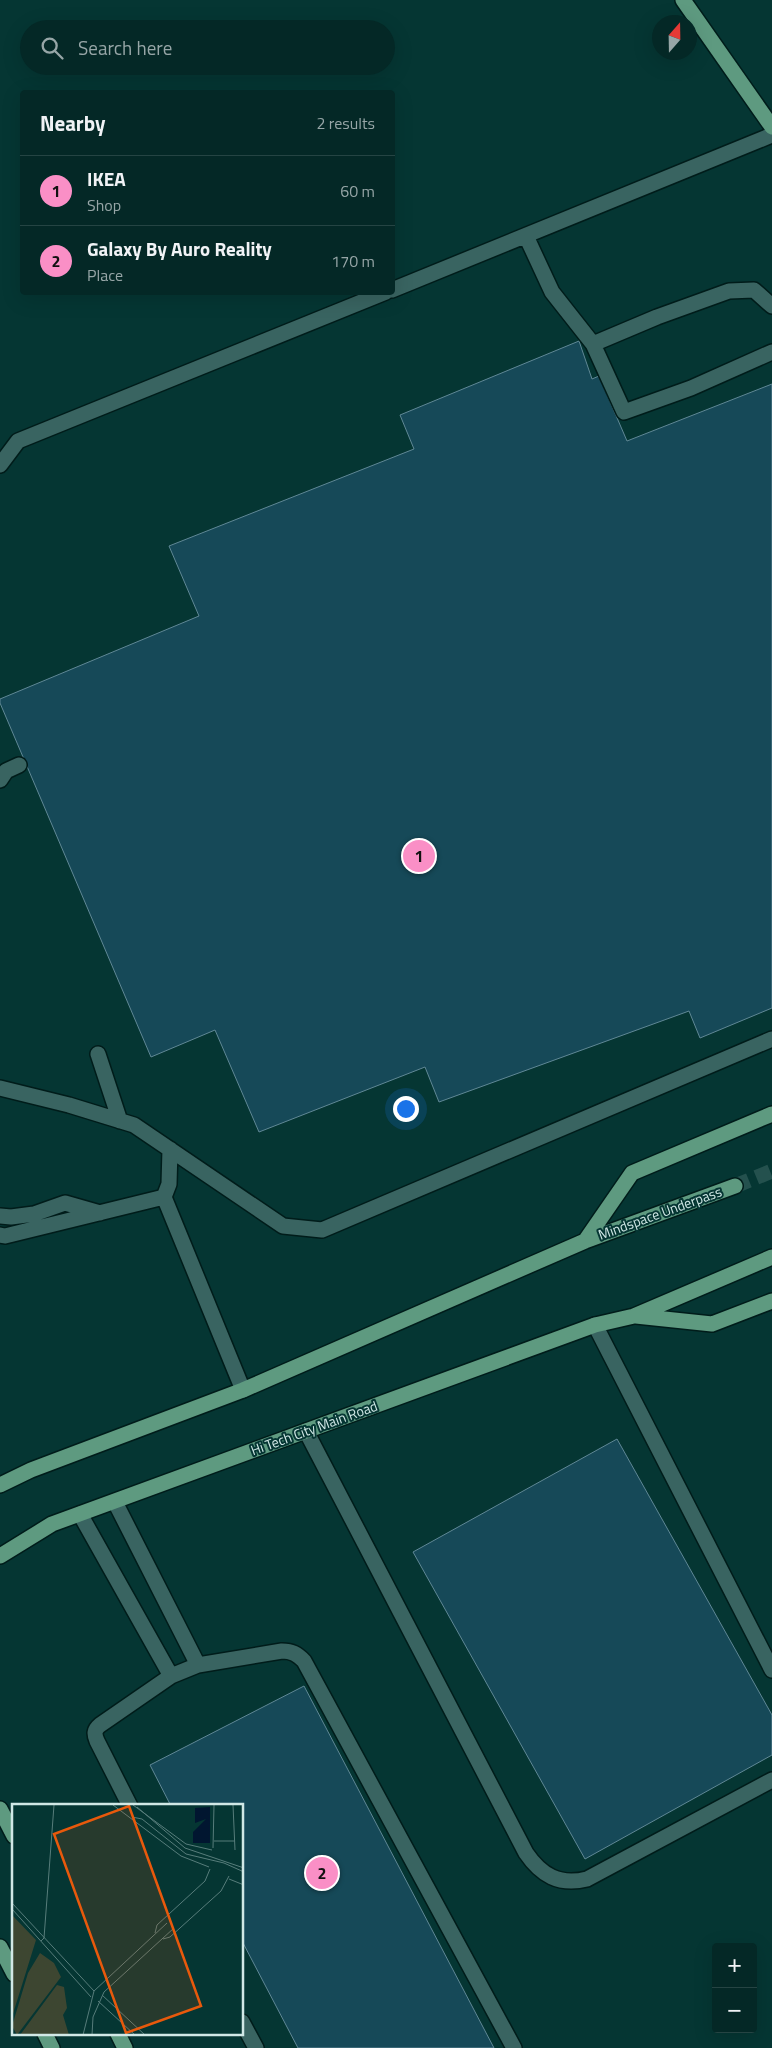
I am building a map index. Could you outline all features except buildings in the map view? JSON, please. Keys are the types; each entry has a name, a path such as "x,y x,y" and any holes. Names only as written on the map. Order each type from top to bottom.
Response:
{"main road":[{"path":"683,0 766,114 772,126"},
{"path":"0,1485 31,1470 243,1390 585,1240 632,1173 772,1114"},
{"name":"Mindspace Underpass","path":"585,1240 735,1186"},
{"path":"634,1316 772,1256"},
{"path":"634,1316 712,1324 772,1301"},
{"name":"Hi Tech City Main Road","path":"0,1556 52,1524 595,1325 634,1316"},
{"path":"0,1809 12,1832"},
{"path":"0,1947 12,1970"},
{"path":"46,2036 52,2048"},
{"path":"119,2036 125,2048"}],"lane":[{"path":"395,289 772,135"},
{"path":"526,236 552,292 593,344 624,412 691,388 772,352"},
{"path":"593,344 657,317 730,291 754,290 772,306"},
{"path":"0,465 18,441 379,295"},
{"path":"0,780 6,771 20,765"},
{"path":"0,1088 68,1105 134,1125 283,1226 322,1230 772,1039"},
{"path":"98,1054 120,1121"},
{"path":"170,1149 169,1184 164,1197 243,1390"},
{"path":"0,1235 4,1236 164,1197"},
{"path":"0,1216 11,1217 34,1214 65,1203 101,1213"},
{"path":"595,1325 772,1670"},
{"path":"306,1431 526,1853 536,1868 554,1878 572,1883 587,1879 772,1780"},
{"path":"114,1502 198,1665"},
{"path":"80,1514 171,1676"},
{"path":"129,1804 96,1741 95,1729 171,1676 198,1665 282,1651 290,1651 298,1655 304,1661 514,2048"},
{"path":"244,2026 256,2048"}],"tunnel":[{"path":"735,1186 772,1171"}],"place":[{"name":"IKEA","path":"419,856"},
{"name":"Galaxy By Auro Reality","path":"322,1873"}]}
